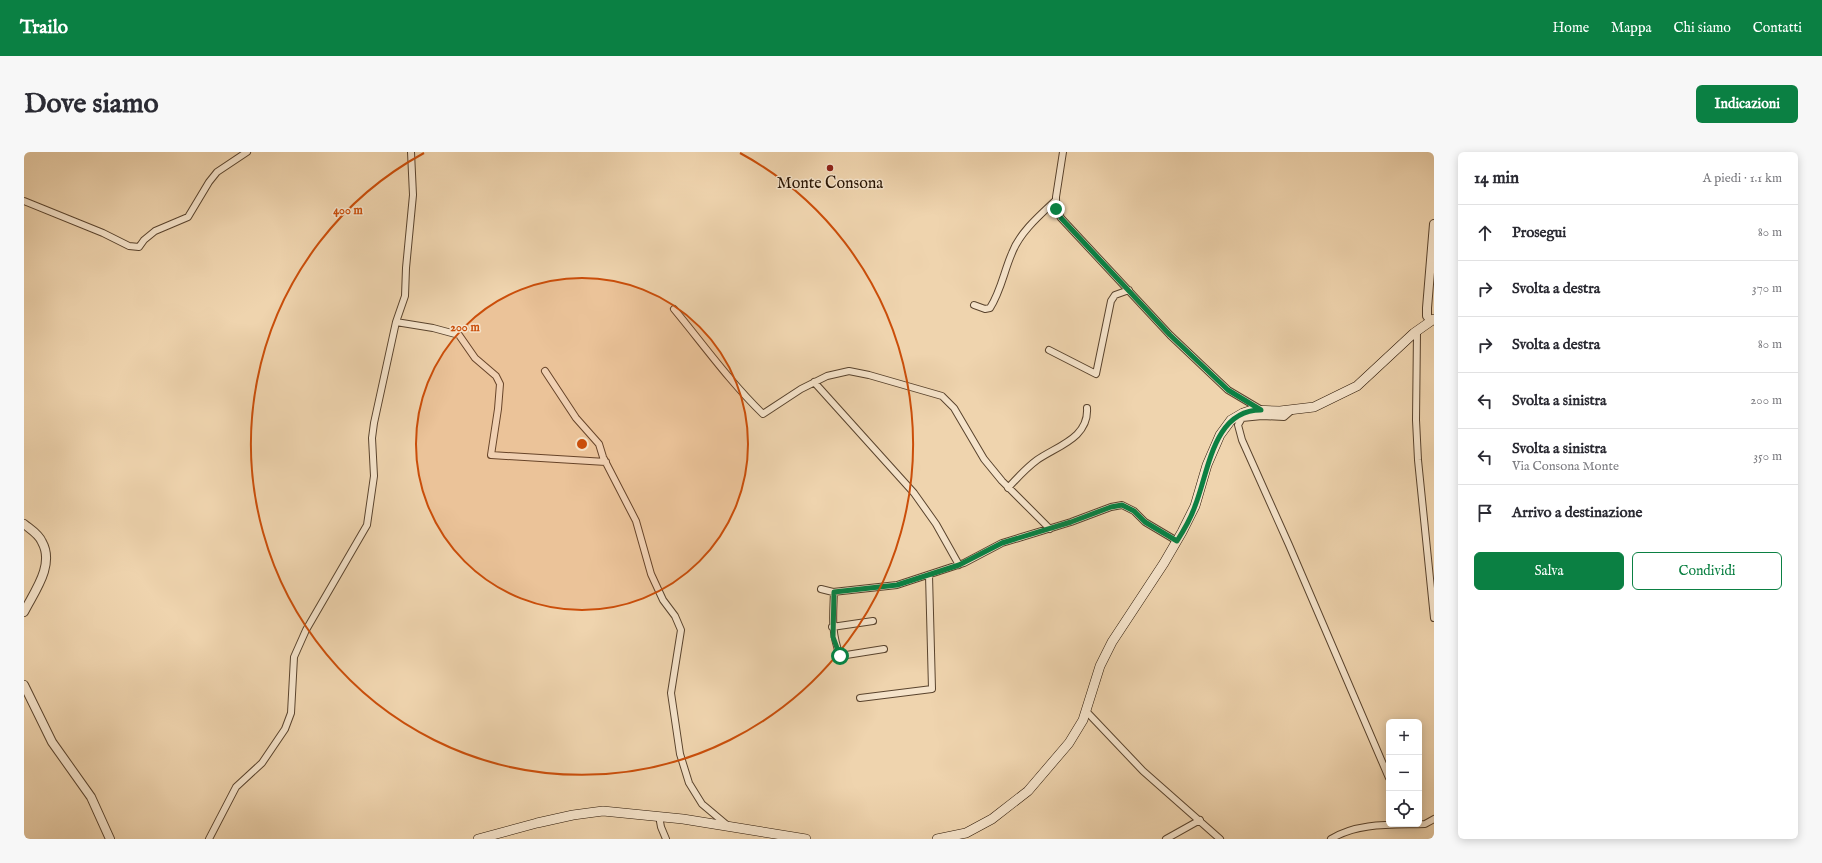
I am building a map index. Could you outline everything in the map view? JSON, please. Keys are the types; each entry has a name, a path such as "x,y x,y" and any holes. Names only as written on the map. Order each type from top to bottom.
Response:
{"main road":[{"path":"937,839 958,837 992,819 1028,791 1069,743 1083,720 1100,666 1112,642 1177,541 1195,506 1207,465 1220,435 1231,420 1252,410 1280,411 1314,407 1356,386 1417,332 1433,321"},
{"path":"478,839 537,823 602,811 659,816 806,839"}],"street":[{"path":"24,201 103,233 129,246 139,247 144,240 155,231 188,217 209,182 217,172 247,152"},
{"path":"209,839 236,787 262,763 285,729 291,713 294,657 306,630 367,525 374,476 372,438 374,423 396,322 405,296 406,268 413,195 411,152"},
{"path":"1063,152 1056,200 1056,209 1061,218 1170,335 1228,390 1261,410"},
{"path":"974,305 985,309 990,308 1002,282 1011,253 1018,240 1056,200"},
{"path":"1433,321 1427,316 1427,308 1434,224"},
{"path":"1049,350 1096,374 1111,301 1115,295 1129,290"},
{"path":"674,308 724,372 763,414 814,382 826,376 849,371 869,375 942,396 954,408 984,459 1008,488 1050,529"},
{"path":"396,322 433,328 459,335 475,358 496,376 500,384 491,455 606,462"},
{"path":"1417,332 1416,420 1418,460 1434,618"},
{"path":"544,371 576,418 599,444 606,462 636,522 651,574 663,600 675,616 681,630 671,693 680,754 689,783 702,804 728,826"},
{"path":"814,382 914,493 936,524 959,565"},
{"path":"1008,488 1038,460 1075,437 1085,422 1087,408"},
{"path":"1293,409 1284,417 1262,416 1242,418 1238,425 1242,440 1290,544 1386,771"},
{"path":"821,589 834,592 897,585 959,565 1002,543 1050,529 1111,507 1122,505 1134,511 1145,522 1177,541"},
{"path":"24,524 42,541 46,555 46,566 24,612"},
{"path":"860,698 932,689 929,575"},
{"path":"834,592 832,627 834,640 840,656 884,649"},
{"path":"832,627 873,621"},
{"path":"24,685 52,742 91,797 110,839"},
{"path":"1086,711 1143,771 1220,839"},
{"path":"659,816 661,827 666,839"},
{"path":"1422,824 1434,819"},
{"path":"1166,839 1200,820"},
{"path":"1331,839 1345,832 1359,828 1386,826"}],"place":[{"name":"Monte Consona","path":"830,168"}],"route":[{"path":"840,656 833,637 832,627 834,592 897,585 959,565 1002,543 1071,522 1111,507 1122,505 1134,511 1145,522 1177,541 1195,506 1207,465 1220,435 1231,420 1243,413 1252,410 1261,410 1228,390 1211,372 1170,335 1076,232 1061,218 1056,209"}]}
